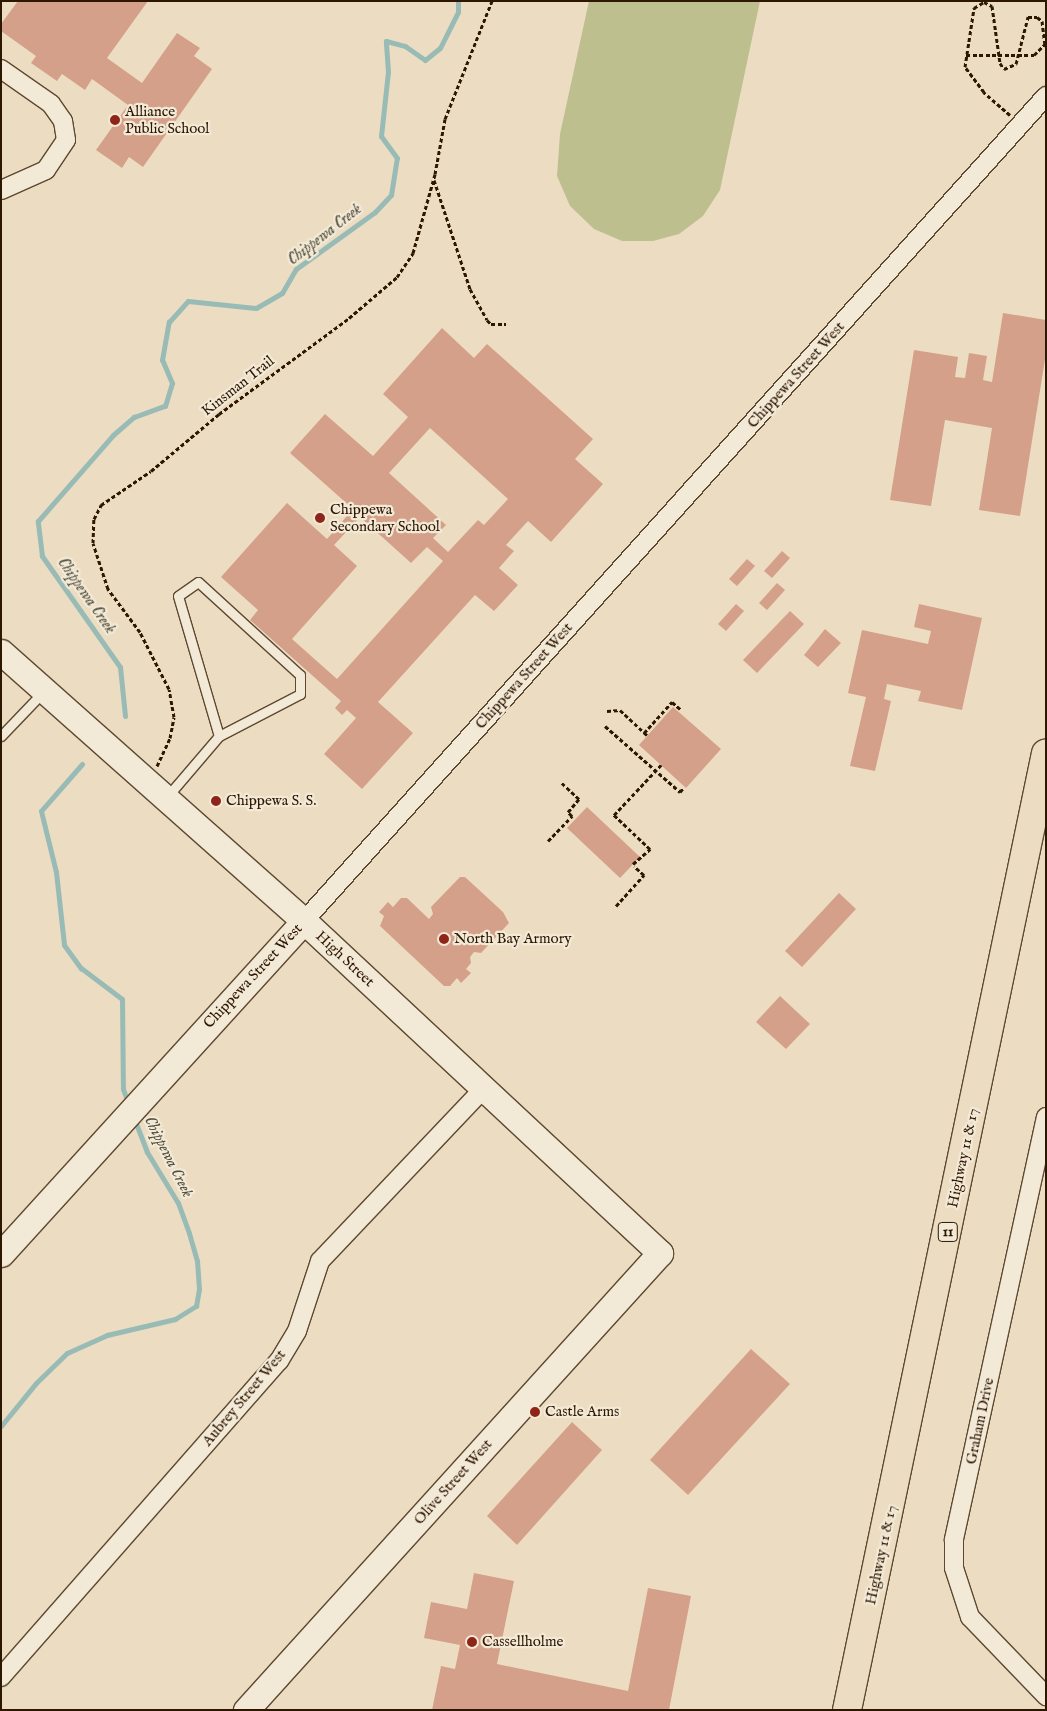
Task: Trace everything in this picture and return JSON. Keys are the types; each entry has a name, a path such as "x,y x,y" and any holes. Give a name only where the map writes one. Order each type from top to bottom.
{"highway":[{"name":"Highway 11 & 17","path":"847,1710 1046,753"}],"street":[{"path":"1,69 51,104 63,121 66,140 46,170 1,190"},
{"name":"Chippewa Street West","path":"1,1254 304,921 1022,125 1046,96"},
{"name":"High Street","path":"1,652 304,921 660,1253"},
{"name":"Aubrey Street West","path":"1,1676 279,1361 297,1332 320,1261 485,1088"},
{"name":"Graham Drive","path":"1046,1117 954,1540 954,1568 970,1617 1046,1696"},
{"name":"Olive Street West","path":"246,1710 660,1253"}],"lane":[{"path":"166,798 219,736 300,694 300,675 198,582 178,596 219,736"},
{"path":"1,736 45,690"}],"path":[{"name":"Kinsman Trail","path":"146,780 170,738 174,717 169,689 140,632 108,589 93,543 94,520 101,505 151,471 219,414 349,318 397,277 413,253 433,179 445,119 492,1"},
{"path":"966,55 999,56 1020,56 1034,55 1045,44 1042,21 1037,17 1028,18 1025,21 1020,56 1016,64 1008,69 1001,67 999,56 992,6 984,2 977,5 970,16 966,55 965,67 971,78 1022,125"},
{"path":"433,179 470,289 491,324 506,324"},
{"path":"607,711 620,710 646,734 672,702 680,709"},
{"path":"605,726 680,792 684,787"},
{"path":"616,906 644,875 634,865 650,849 614,815 661,765"},
{"path":"548,842 572,816 568,812 579,800 560,781"},
{"path":"572,807 576,810"}],"green space":[{"path":"589,1 760,1 720,190 703,216 679,234 653,241 622,241 594,229 570,206 557,176 560,134"}],"building":[{"path":"18,1 148,1 107,58 142,83 177,33 200,48 194,56 212,69 143,167 129,157 122,168 96,150 128,105 92,79 85,90 62,74 57,81 31,63 36,56 1,31 1,24"},
{"path":"1003,313 1046,320 1046,353 1020,516 979,510 992,428 945,420 931,506 890,500 914,350 958,357 955,377 965,378 969,353 987,356 983,380 992,382"},
{"path":"442,328 474,358 487,344 593,439 575,459 603,484 551,542 528,521 506,545 514,551 499,568 518,585 494,611 475,595 378,702 413,733 362,789 324,754 356,718 347,710 342,715 335,708 341,701 250,620 258,610 221,577 287,503 327,539 353,509 290,453 325,414 373,456 408,417 383,394","holes":["430,428 508,499 484,525 478,520 448,552 433,538 446,525 389,473","360,517 411,563 427,547 443,561 337,679 292,639 357,566 334,545"]},
{"path":"782,551 790,558 772,578 764,571"},
{"path":"747,559 755,566 737,586 729,579"},
{"path":"777,583 785,590 767,610 759,603"},
{"path":"736,604 744,611 726,631 718,624"},
{"path":"919,604 982,618 962,710 918,701 921,691 887,684 884,699 891,701 875,771 850,766 866,697 848,693 862,630 928,644 931,631 914,627"},
{"path":"790,611 804,624 757,673 743,660"},
{"path":"825,629 841,643 818,667 804,655"},
{"path":"673,707 721,749 686,788 639,745"},
{"path":"587,807 640,857 620,878 567,828"},
{"name":"North Bay Armory","path":"460,877 465,877 503,912 509,923 481,953 474,952 470,957 471,963 466,969 471,973 461,983 457,978 450,986 444,986 380,926 384,916 379,912 388,902 393,907 401,898 407,898 429,919 433,914 431,907"},
{"path":"839,893 856,909 802,967 785,951"},
{"path":"780,996 810,1024 786,1049 756,1022"},
{"path":"751,1349 790,1384 688,1495 650,1460"},
{"path":"572,1422 602,1450 517,1545 487,1516"},
{"name":"Cassellholme","path":"474,1573 514,1581 497,1664 628,1691 648,1588 691,1596 669,1710 432,1710 441,1666 455,1669 460,1645 424,1638 431,1602 467,1609"}],"waterway":[{"name":"Chippewa Creek","path":"125,716 120,667 42,556 38,521 113,435 134,417 165,406 172,383 162,360 169,322 188,301 256,308 282,293 296,269 375,212 391,195 397,158 381,136 388,72 386,41 405,46 425,60 440,48 458,12 458,1"},
{"name":"Chippewa Creek","path":"82,764 41,811 56,872 64,945 81,968 122,999 123,1089 128,1103"},
{"name":"Chippewa Creek","path":"1,1426 36,1383 67,1353 107,1335 175,1319 196,1306 199,1289 197,1261 189,1233 178,1203 147,1152 134,1118"}],"place":[{"name":"Alliance Public School","path":"115,120"},
{"name":"Chippewa Secondary School","path":"320,518"},
{"name":"Chippewa S. S.","path":"216,801"},
{"name":"North Bay Armory","path":"444,939"},
{"name":"Castle Arms","path":"535,1412"},
{"name":"Cassellholme","path":"472,1642"}]}
